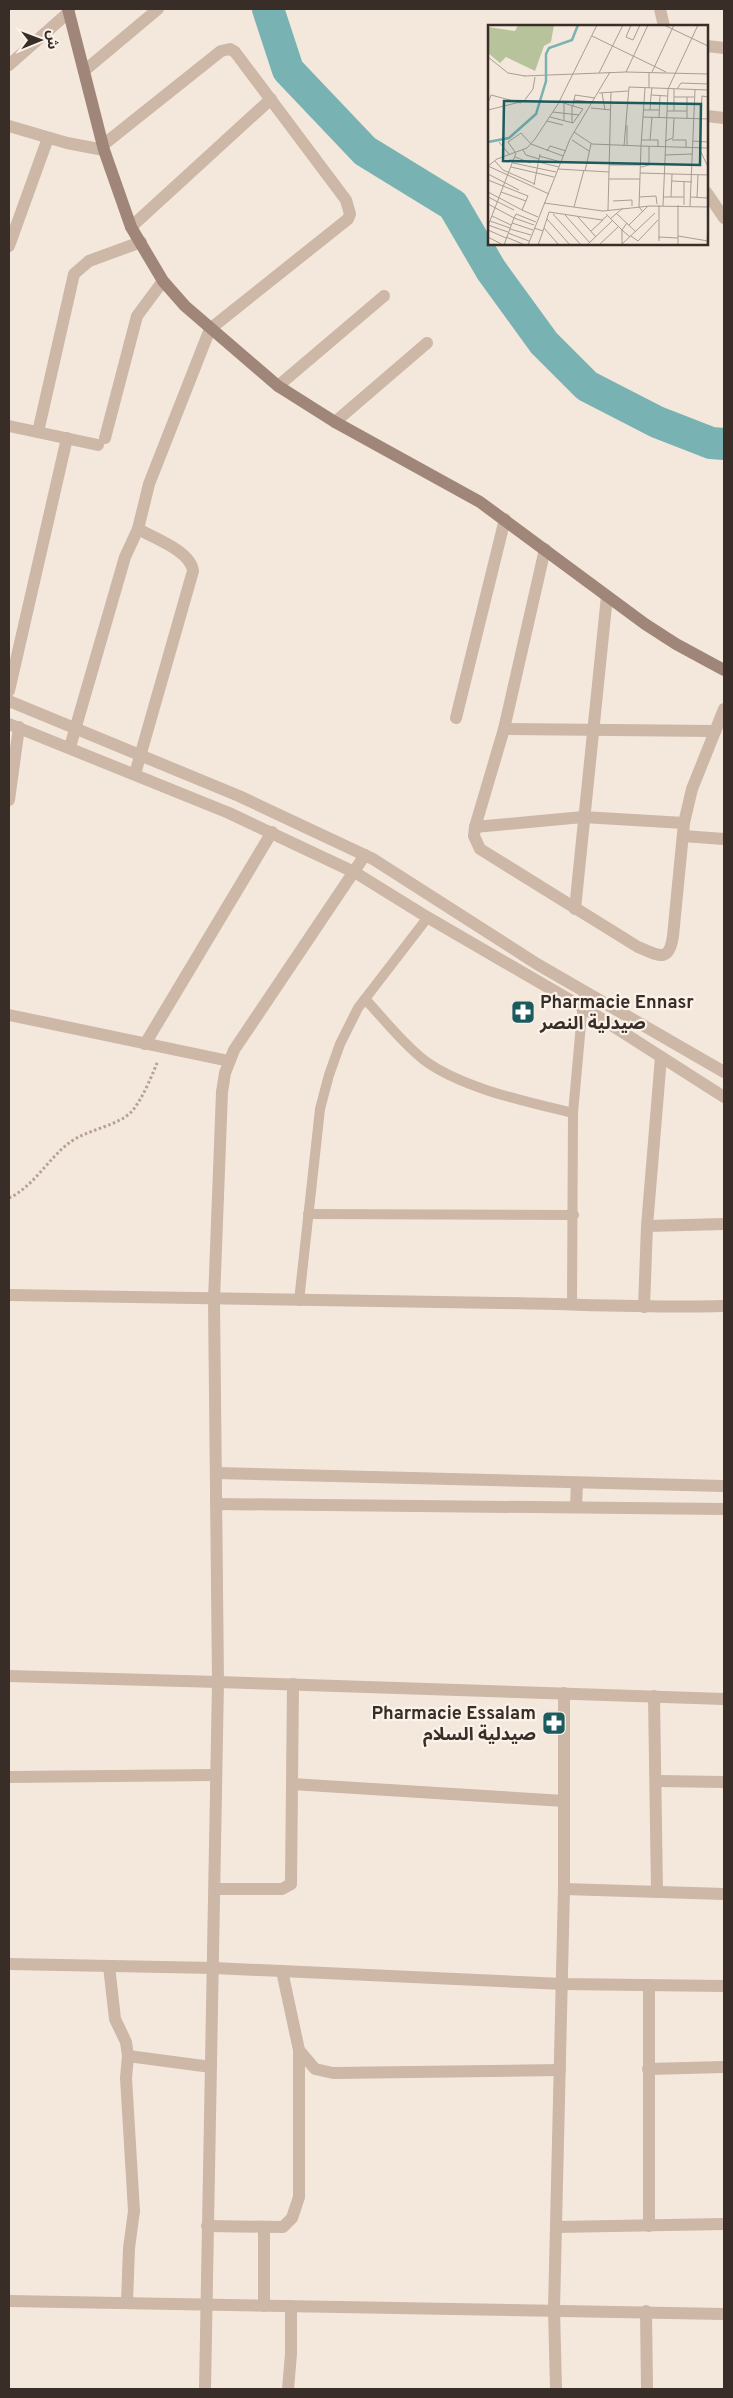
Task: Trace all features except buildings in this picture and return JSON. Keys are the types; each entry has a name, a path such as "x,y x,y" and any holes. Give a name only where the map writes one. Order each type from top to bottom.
{"main road":[{"path":"68,10 104,148 131,227 163,281 210,329 278,386 335,422 480,502 607,596 676,644 724,670"}],"street":[{"path":"84,71 158,9"},
{"path":"660,9 664,25"},
{"path":"9,65 68,10"},
{"path":"708,46 724,48"},
{"path":"9,126 48,138 104,148 224,50 236,52 346,200 350,214 348,219 210,329 149,484 138,529 125,557 70,747"},
{"path":"131,227 270,99"},
{"path":"708,116 724,118"},
{"path":"9,246 48,138"},
{"path":"708,194 721,204 724,218"},
{"path":"38,432 74,274 89,262 141,242"},
{"path":"9,426 67,438 102,442 136,316 163,281"},
{"path":"278,386 384,296"},
{"path":"335,422 427,343"},
{"path":"9,691 67,438"},
{"path":"456,718 505,519"},
{"path":"135,774 142,756 193,571 191,561 184,554 138,529"},
{"path":"545,549 504,729 475,827 474,836 480,849 638,947 656,955 665,955 669,952 673,936 684,830 692,789 724,709"},
{"path":"575,909 607,596"},
{"path":"9,700 239,796 365,855 537,964 724,1072"},
{"path":"9,800 14,725 272,832 354,872 582,1006 724,1097"},
{"path":"504,729 715,731"},
{"path":"230,814 239,796"},
{"path":"475,827 584,817 684,830 724,840"},
{"path":"145,1044 272,832"},
{"path":"204,2389 214,1968 218,1682 214,1300 222,1092 229,1061 365,855"},
{"path":"9,1015 229,1061"},
{"path":"644,1307 647,1226 661,1057"},
{"path":"647,1226 724,1224"},
{"path":"9,1295 214,1300 572,1304 644,1307 724,1306"},
{"path":"216,1473 724,1486"},
{"path":"576,1506 577,1482"},
{"path":"216,1504 576,1506 724,1509"},
{"path":"9,1676 654,1696 724,1700"},
{"path":"215,1889 282,1889 291,1884 293,1684"},
{"path":"556,2389 554,2309 564,1889 564,1693"},
{"path":"654,1696 657,1781 657,1892"},
{"path":"9,1777 216,1775"},
{"path":"657,1781 724,1782"},
{"path":"292,1784 564,1801"},
{"path":"564,1889 724,1894"},
{"path":"9,1964 214,1968 562,1984 724,1986"},
{"path":"109,1966 115,2019 126,2042 128,2056 126,2078 134,2211 128,2248 127,2303"},
{"path":"207,2226 283,2227 292,2218 298,2197 299,2050 282,1971"},
{"path":"649,1985 649,2226"},
{"path":"299,2050 315,2069 333,2073 560,2070"},
{"path":"128,2056 211,2067"},
{"path":"648,2069 724,2067"},
{"path":"556,2227 724,2224"},
{"path":"264,2227 264,2306"},
{"path":"9,2301 554,2309 724,2314"},
{"path":"288,2389 292,2354 291,2306"},
{"path":"646,2311 647,2389"}],"lane":[{"path":"299,1301 320,1109 329,1074 340,1044 366,999 428,917"},
{"path":"572,1304 574,1215 573,1113 584,991"},
{"path":"366,999 411,1048 426,1061 457,1077 509,1097 573,1113"},
{"path":"308,1214 574,1215"}],"path":[{"path":"9,1198 24,1187 68,1143 85,1133 121,1119 133,1110 165,1048"}],"waterway":[{"path":"268,9 288,70 365,151 453,205 491,270 544,343 587,386 657,422 711,443 724,444"}],"place":[{"name":"Pharmacie Ennasr صيدلية النصر","path":"523,1012"},
{"name":"Pharmacie Essalam صيدلية السلام","path":"554,1723"}]}
